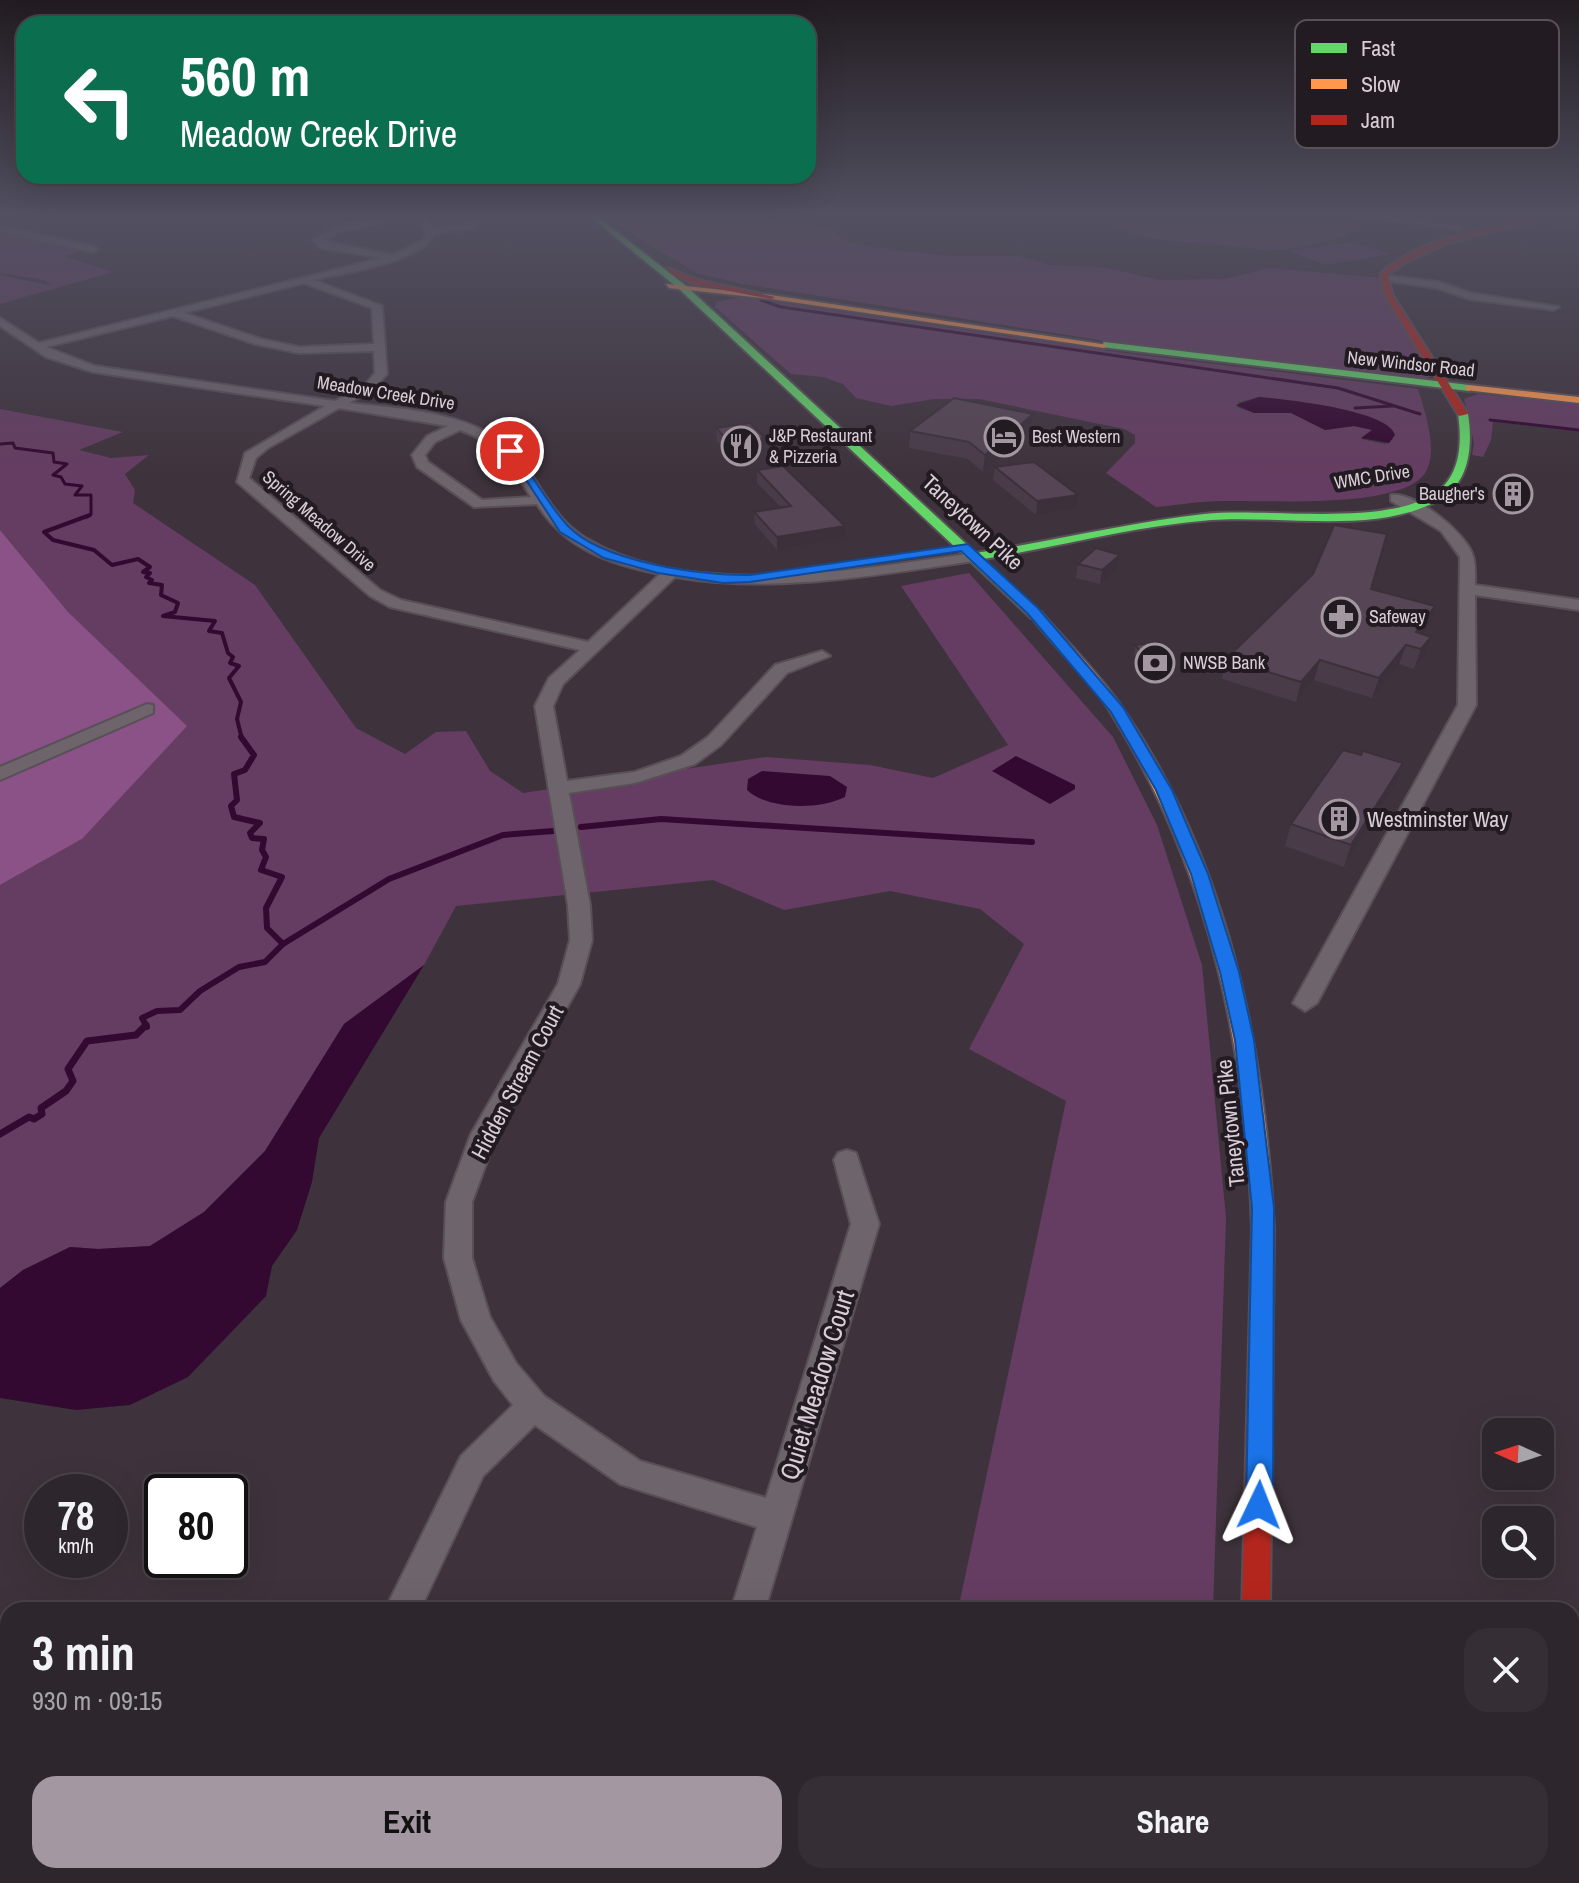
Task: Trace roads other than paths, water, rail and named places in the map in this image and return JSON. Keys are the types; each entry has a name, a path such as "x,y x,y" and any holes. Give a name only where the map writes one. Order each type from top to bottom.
{"main road":[{"name":"Taneytown Pike","path":"692,301 970,552 1061,642 1117,710 1139,744 1181,828 1208,898 1230,972 1254,1101 1263,1208 1256,1602"},
{"name":"Taneytown Pike","path":"695,301 736,339"},
{"path":"702,306 712,301"},
{"name":"New Windsor Road","path":"798,301 1191,358 1441,380 1518,395 1579,400"},
{"path":"1392,301 1441,380"},
{"name":"WMC Drive","path":"970,552 1197,510 1403,502 1424,489 1445,459 1451,442 1441,380"}],"street":[{"path":"39,346 228,301"},
{"name":"Spring Meadow Drive","path":"363,301 377,306 381,347 379,380 250,456 242,479 375,593 396,604 590,647"},
{"path":"1502,301 1554,307"},
{"path":"176,314 259,342 299,350 381,347"},
{"name":"Meadow Creek Drive","path":"0,321 59,359 93,369 460,425 490,437 510,451 564,530 585,544 623,560 671,572 783,583 823,581 970,552"},
{"path":"460,425 425,444 418,455 422,464 483,506 542,500"},
{"path":"1305,1003 1467,705 1468,589 1463,547 1432,517 1403,502"},
{"name":"Hidden Stream Court","path":"671,572 555,682 544,706 560,788 581,940 569,984 484,1134 459,1202 458,1258 476,1320 505,1372 533,1406 631,1473 777,1517"},
{"path":"1468,589 1579,605"},
{"path":"560,788 663,770 702,751 728,729 782,668 822,656"},
{"path":"0,774 147,709"},
{"name":"Quiet Meadow Court","path":"750,1602 865,1224 847,1160"},
{"path":"406,1602 472,1466 533,1406"}],"waterway":[{"path":"763,301 781,307 1338,388 1420,414"},
{"path":"1355,408 1393,406"},
{"path":"1490,420 1579,430"},
{"path":"0,444 13,443 15,448 53,453 54,462 67,464 53,475 61,477 65,484 82,486 75,495 91,495 89,515"},
{"path":"89,515 44,532 53,540 94,550 112,565 138,559 150,567 143,572 150,573 146,577 152,580 149,583 162,585 161,595 178,603 175,612 163,616 215,621 209,631 222,633 228,653 233,657 230,663 239,666 229,678 241,702 237,719 242,738"},
{"path":"242,738 254,755 245,770 234,774 237,800 231,806 234,817 260,823 250,833 252,838 264,839 262,850 266,857 261,870 282,877 266,908 267,928 283,944"},
{"path":"581,827 661,819 1032,842"},
{"path":"283,944 389,879 503,835 553,831"},
{"path":"146,1025 142,1018 157,1011 180,1010 200,991 239,967 265,962 283,944"},
{"path":"0,1134 29,1117 34,1119 42,1114 41,1108 66,1091 73,1081 68,1069 87,1041 136,1035 146,1025"}],"place":[{"name":"Best Western","path":"1004,437"},
{"name":"J&P Restaurant & Pizzeria","path":"741,446"},
{"name":"Baugher's","path":"1513,494"},
{"name":"Safeway","path":"1341,617"},
{"name":"NWSB Bank","path":"1155,663"},
{"name":"Westminster Way","path":"1339,819"}]}
